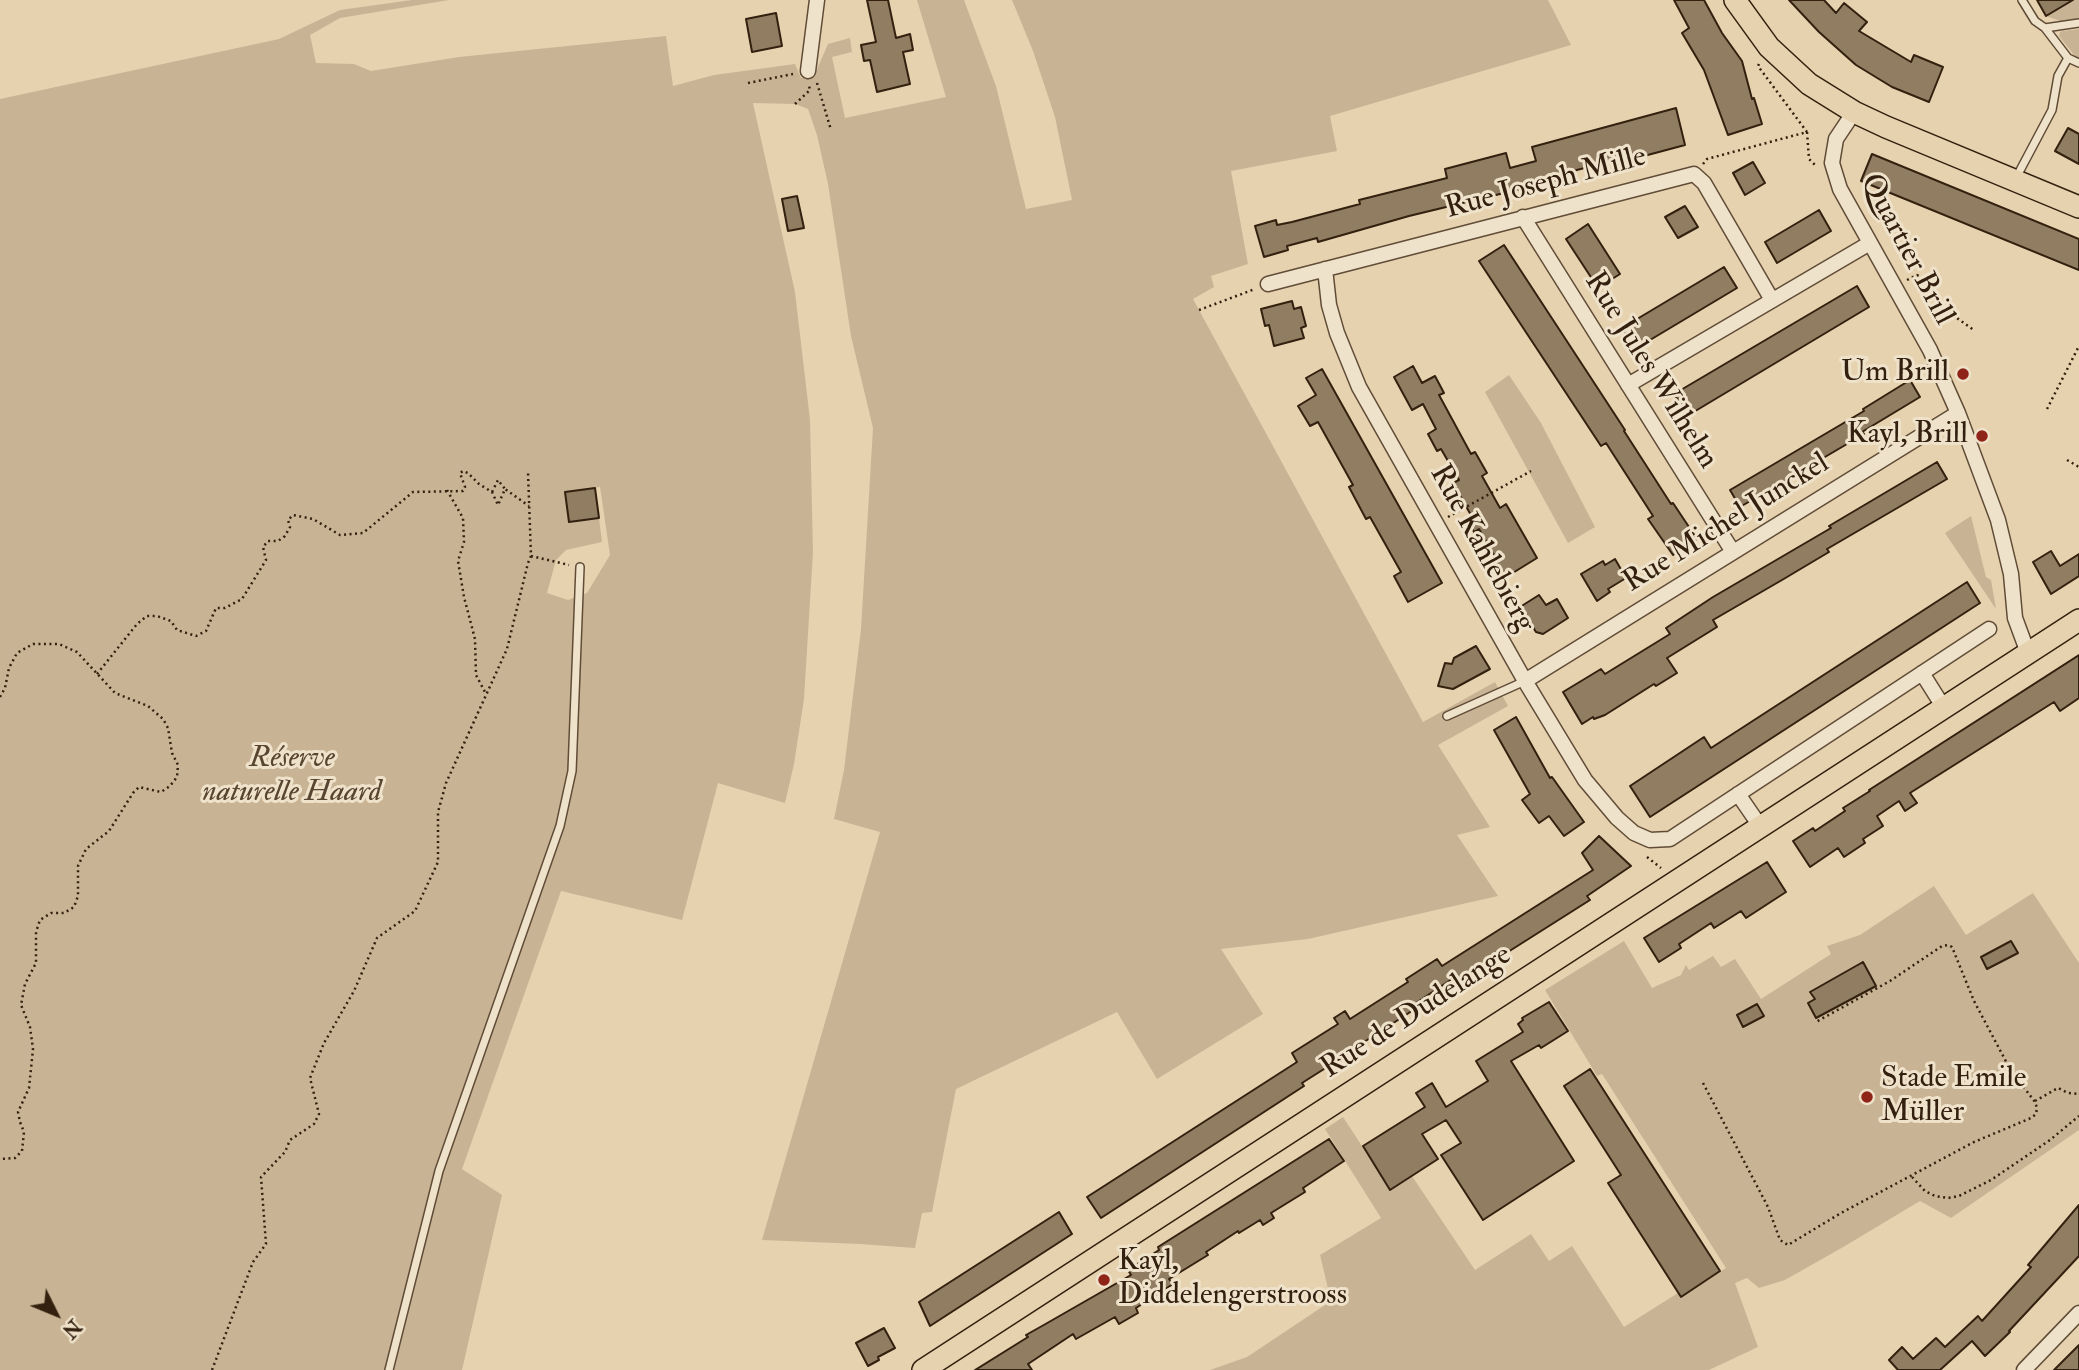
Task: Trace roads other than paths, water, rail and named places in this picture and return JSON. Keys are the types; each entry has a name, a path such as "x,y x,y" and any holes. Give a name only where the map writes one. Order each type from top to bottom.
{"main road":[{"path":"1735,0 1769,47 1809,84 1854,112 2079,207"},
{"name":"Rue de Dudelange","path":"923,1370 2079,620"}],"street":[{"path":"808,71 817,0"},
{"name":"Quartier Brill","path":"1854,112 1836,139 1832,163 1840,189 1930,350 1958,413 1998,520 2011,575 2015,618 2028,653"},
{"name":"Rue Joseph Mille","path":"1268,284 1694,174 1704,183 1772,300"},
{"name":"Rue Jules Wilhelm","path":"1523,217 1733,552"},
{"path":"1628,385 1870,243"},
{"name":"Rue Kahlebierg","path":"1325,269 1329,305 1337,333 1359,387 1525,681 1585,780 1617,818 1634,833 1650,840 1670,839 1738,794"},
{"name":"Rue Michel Junckel","path":"1525,681 1958,413"},
{"path":"1760,826 1738,794 1989,629"},
{"path":"1922,673 1944,708"},
{"path":"2024,1370 2079,1313"}],"lane":[{"path":"2022,0 2035,22 2045,28 2068,58 2079,63"},
{"path":"2045,28 2079,23"},
{"path":"2015,180 2052,110 2058,76 2068,58"},
{"path":"389,1370 439,1171 560,826 572,771 580,567"},
{"path":"1447,716 1525,681"}],"place":[{"name":"Um Brill","path":"1963,374"},
{"name":"Kayl, Brill","path":"1982,436"},
{"name":"Stade Emile Müller","path":"1867,1097"},
{"name":"Kayl, Diddelengerstrooss","path":"1104,1280"}],"park label":[{"name":"Réserve naturelle Haard","path":"292,777"}]}
